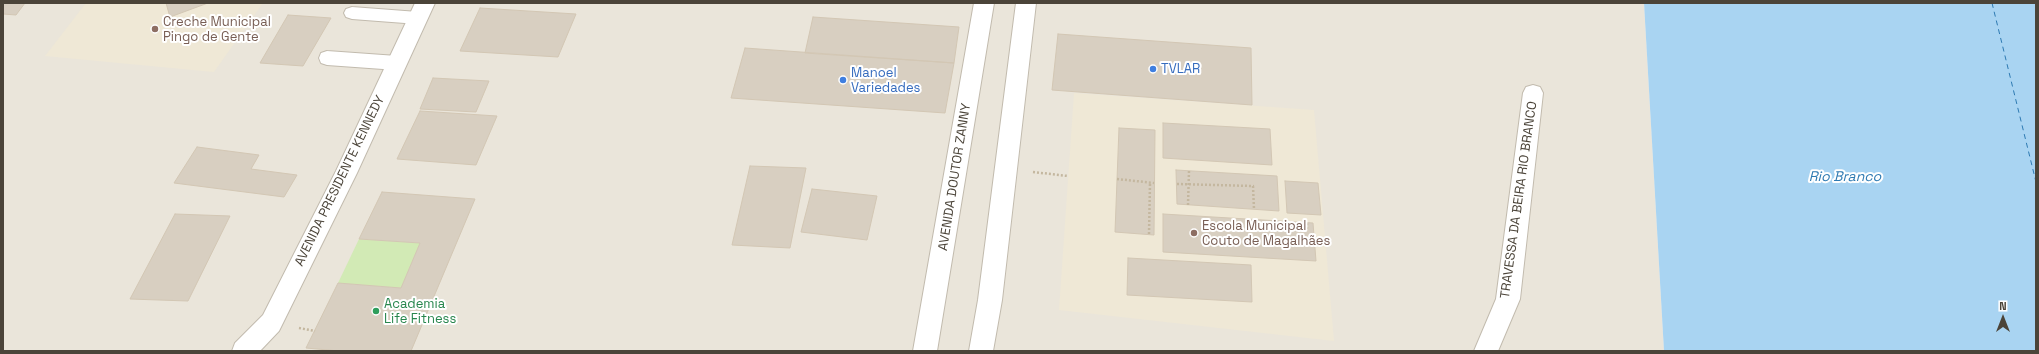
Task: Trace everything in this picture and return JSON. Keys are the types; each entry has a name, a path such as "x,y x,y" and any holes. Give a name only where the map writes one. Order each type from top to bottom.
{"street":[{"name":"AVENIDA DOUTOR ZANNY","path":"925,351 984,3"},
{"path":"981,351 990,300 1026,3"},
{"name":"AVENIDA PRESIDENTE KENNEDY","path":"244,351 270,323 346,173 421,10"},
{"name":"TRAVESSA DA BEIRA RIO BRANCO","path":"1486,351 1508,299 1533,93"}],"lane":[{"path":"352,13 421,10"},
{"path":"328,58 397,63"}],"path":[{"path":"1006,169 1068,176"},
{"path":"1188,205 1189,171"},
{"path":"1117,179 1154,183"},
{"path":"1149,234 1150,183"},
{"path":"1177,184 1189,183 1253,186 1254,209"},
{"path":"1254,220 1255,225 1307,228 1307,223"}],"shaded area":[{"path":"3,3 1644,3 1664,351 3,351"},
{"name":"Creche Municipal Pingo de Gente","path":"86,3 263,3 214,72 45,56"},
{"name":"Escola Municipal Couto de Magalhães","path":"1074,93 1314,110 1334,341 1059,310"}],"green space":[{"path":"359,239 420,243 401,288 338,283"}],"water":[{"name":"Rio Branco","path":"1644,3 2036,3 2036,351 1664,351"}],"building":[{"path":"3,3 25,3 16,15 3,14"},
{"path":"166,3 208,3 170,17"},
{"path":"480,8 576,14 558,57 460,51"},
{"path":"288,15 331,18 303,66 260,63"},
{"path":"813,17 959,27 954,63 805,53"},
{"name":"TVLAR","path":"1058,34 1251,48 1252,105 1052,90"},
{"name":"Manoel Variedades","path":"745,48 954,63 945,113 731,98"},
{"path":"433,78 489,81 476,112 420,109"},
{"path":"420,111 497,116 476,165 397,159"},
{"path":"1163,123 1270,129 1272,165 1163,158"},
{"path":"1119,128 1155,130 1154,235 1115,232"},
{"path":"197,147 259,155 251,169 297,175 284,197 174,183"},
{"path":"750,166 806,168 790,248 732,245"},
{"path":"1176,170 1277,176 1279,211 1177,204"},
{"path":"1285,181 1318,183 1321,215 1287,213"},
{"path":"812,189 877,196 867,240 801,232"},
{"path":"382,192 475,199 411,351 339,351 306,348 338,283 401,288 420,243 359,239"},
{"path":"175,214 230,216 188,301 130,299"},
{"path":"1163,214 1313,223 1316,261 1163,252"},
{"path":"1128,258 1251,265 1252,302 1127,295"}],"ferry route":[{"path":"1992,3 2036,182"}],"place":[{"name":"Creche Municipal Pingo de Gente","path":"155,29"},
{"name":"TVLAR","path":"1153,69"},
{"name":"Manoel Variedades","path":"843,80"},
{"name":"Escola Municipal Couto de Magalhães","path":"1194,233"},
{"name":"Academia Life Fitness","path":"376,311"}]}
